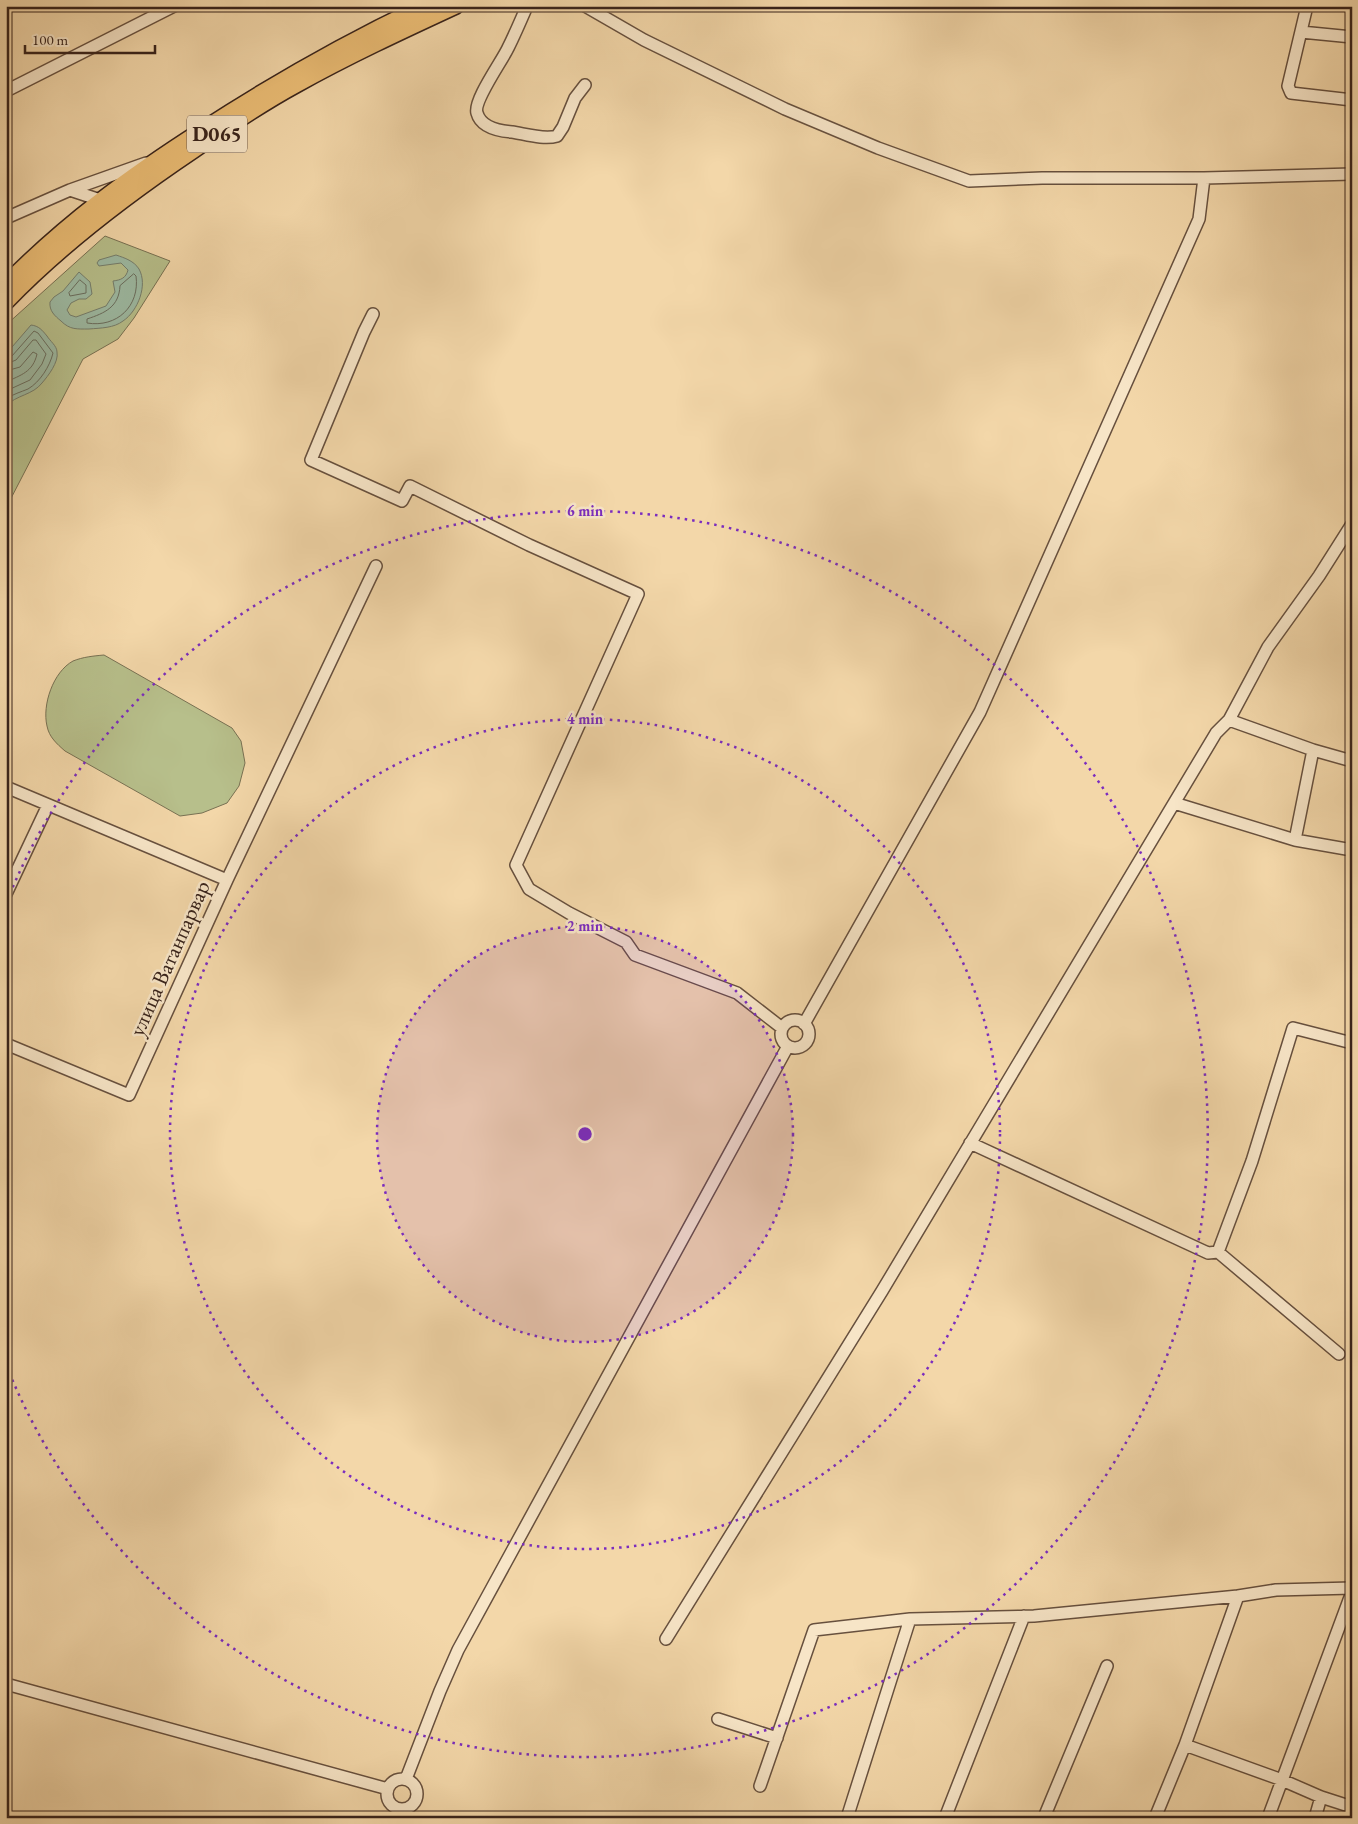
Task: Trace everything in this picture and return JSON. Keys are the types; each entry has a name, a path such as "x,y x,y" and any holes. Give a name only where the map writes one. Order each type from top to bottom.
{"main road":[{"name":"D065","path":"6,284 100,200 155,159 291,75 383,25 423,6"},
{"name":"D065","path":"6,302 41,268 114,206 201,145 296,85 377,43 456,6"}],"street":[{"path":"6,90 174,6"},
{"path":"527,6 507,50 476,107 477,116 490,128 500,131 548,137 557,136 563,127 575,98 585,86"},
{"path":"585,6 644,40 785,109 878,148 968,181 1042,178 1204,178 1352,174"},
{"path":"1307,6 1288,86 1291,93 1352,100"},
{"path":"1301,32 1352,38"},
{"path":"6,218 70,190 155,159"},
{"path":"804,1024 980,712 1199,219 1204,178"},
{"path":"70,190 114,206"},
{"path":"373,314 311,460 402,501 410,486 529,545 638,594 516,865 529,889 569,913 626,942 635,955 737,993 782,1028"},
{"path":"666,1639 882,1291 1216,733 1229,720 1268,647 1319,576 1352,524"},
{"path":"227,880 376,566"},
{"path":"1229,720 1313,750 1352,761"},
{"path":"1295,840 1313,750"},
{"name":"улица Ватанпарвар","path":"6,787 227,880 129,1095 6,1044"},
{"path":"1174,803 1295,840 1352,850"},
{"path":"6,894 48,804"},
{"path":"792,1020 804,1024 808,1031 805,1044 797,1048 788,1046 781,1036 782,1028 792,1020"},
{"path":"1218,1252 1252,1161 1293,1028 1352,1043"},
{"path":"406,1779 458,1650 788,1046"},
{"path":"970,1143 1208,1253 1218,1252 1339,1354"},
{"path":"760,1786 814,1630 910,1619 1024,1616 1238,1596 1276,1590 1352,1588"},
{"path":"1268,1818 1352,1592"},
{"path":"1155,1818 1185,1745 1238,1596"},
{"path":"945,1818 1024,1616"},
{"path":"847,1818 910,1619"},
{"path":"1047,1817 1107,1666"},
{"path":"6,1684 388,1789"},
{"path":"718,1719 777,1738"},
{"path":"1185,1745 1352,1807"},
{"path":"402,1778 414,1784 418,1793 415,1802 402,1809 393,1806 388,1798 388,1789 393,1781 402,1778"},
{"path":"1315,1818 1321,1797"}],"green space":[{"path":"105,236 170,261 134,318 118,339 83,359 6,508 6,325"},
{"path":"104,655 232,728 241,741 245,763 239,786 227,803 202,813 180,816 65,751 54,740 48,730 46,709 55,681 66,666 73,661"}],"water":[{"path":"116,255 135,264 142,275 142,290 133,311 116,325 107,327 77,329 64,324 53,313 50,308 50,302 63,291 79,272 90,282 92,294 86,299 79,299 71,303 67,310 70,315 76,317 106,306 115,292 113,281 123,278 128,270 121,263 99,266 97,263 99,260"},
{"path":"31,325 40,329 55,346 57,356 55,364 38,387 6,406 6,354"}]}
